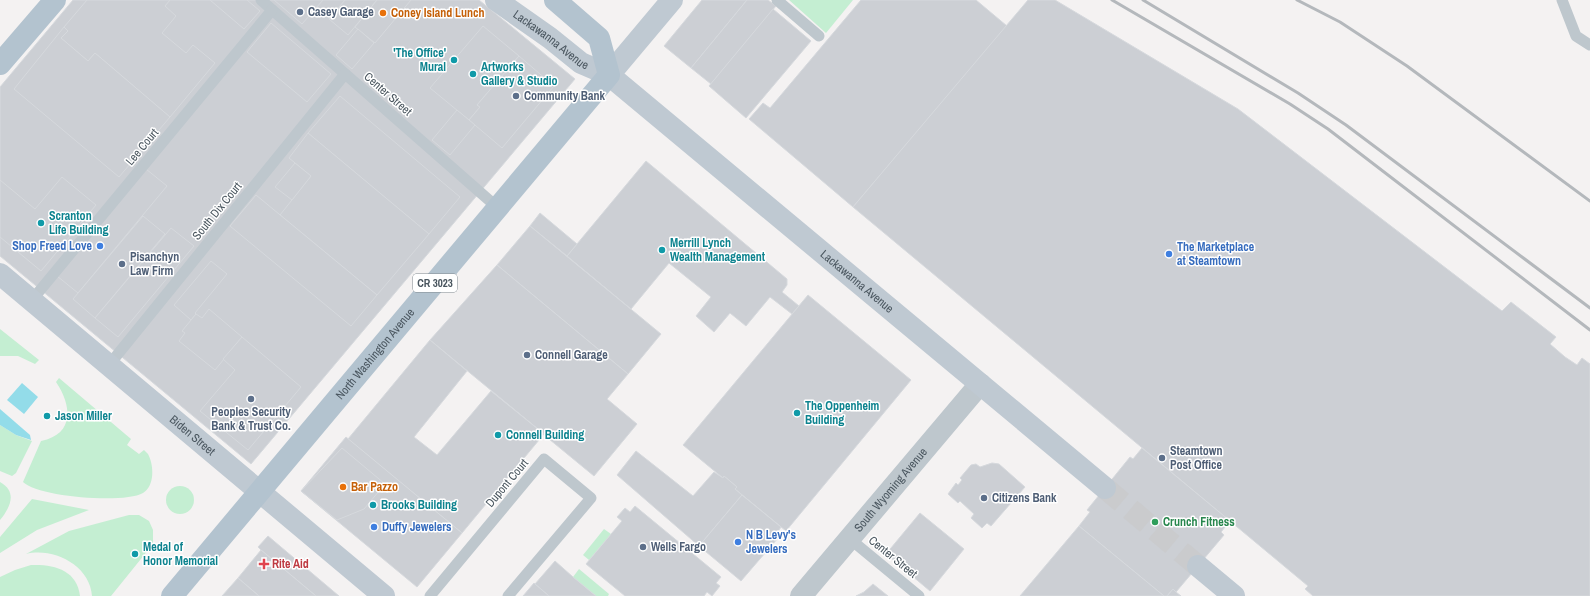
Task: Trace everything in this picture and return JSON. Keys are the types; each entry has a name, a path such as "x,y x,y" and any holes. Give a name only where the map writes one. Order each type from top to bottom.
{"main road":[{"path":"0,64 55,0"},
{"name":"Lackawanna Avenue","path":"496,0 550,38 581,63 610,75 1104,488"},
{"name":"Lackawanna Avenue","path":"555,0 599,38 610,75"},
{"path":"610,75 672,0"},
{"name":"North Washington Avenue","path":"172,596 610,75"},
{"name":"Biden Street","path":"0,274 384,596"},
{"path":"1198,566 1234,596"}],"street":[{"name":"South Wyoming Avenue","path":"801,596 980,384"}],"lane":[{"name":"Center Street","path":"260,0 498,208"},
{"path":"778,0 819,36"},
{"path":"1562,0 1576,36 1590,45"},
{"name":"Lee Court","path":"32,300 272,10"},
{"name":"South Dix Court","path":"109,365 345,74"},
{"name":"Dupont Court","path":"430,596 544,459 591,498 508,596"},
{"name":"Center Street","path":"850,539 920,596"}],"green space":[{"path":"789,0 853,0 826,33"},
{"path":"0,329 39,360 35,364 18,356 0,356"},
{"path":"59,378 131,439 127,445 139,454 144,450 148,454 152,475 150,486 147,490 133,496 118,498 82,497 45,492 23,482 41,441 60,432 65,425 67,408 65,400 56,382"},
{"path":"0,425 16,435 32,441 16,473 12,476 0,471"},
{"path":"0,482 6,486 11,495 7,510 0,520"},
{"path":"180,486 190,490 194,500 190,510 180,514 170,510 166,500 170,490"},
{"path":"32,499 89,510 37,530 0,553 0,537"},
{"path":"129,515 139,515 149,521 153,530 153,544 111,596 92,596 90,585 85,575 77,567 58,556 47,553 26,554 69,531"},
{"path":"604,529 611,534 589,560 583,555"},
{"path":"31,565 48,566 63,570 74,580 78,587 80,596 0,596 0,577"},
{"path":"579,569 609,594 608,596 596,596 573,577"}],"water":[{"path":"22,383 38,397 24,414 7,400"},
{"path":"0,409 30,435 31,440 16,435 0,425"}],"building":[{"path":"73,0 479,0 575,79 251,464 0,256 0,87"},
{"path":"87,0 170,0 165,6 176,16 162,33 186,53 193,45 215,63 170,117 95,53 88,61 61,38 68,31 64,27"},
{"path":"210,0 247,0 260,11 244,29"},
{"name":"Casey Garage","path":"274,0 323,0 302,24"},
{"path":"345,0 377,0 348,35 329,19"},
{"name":"Coney Island Lunch","path":"377,0 411,0 375,43 355,27"},
{"path":"702,0 747,0 691,68 664,46"},
{"path":"747,0 768,0 776,6 711,84 691,68"},
{"path":"861,0 976,0 1007,26 853,207 749,119 763,103 770,108"},
{"name":"The Marketplace at Steamtown","path":"1028,0 1055,0 1238,109 1502,311 1511,302 1556,337 1550,344 1565,357 1577,365 1582,358 1590,364 1590,596 1313,596 1305,589 1308,586 853,207"},
{"path":"773,9 811,41 746,118 709,86"},
{"path":"271,23 331,74 307,102 247,52"},
{"name":"Artworks Gallery & Studio","path":"483,26 519,56 477,105 480,107 469,120 430,88"},
{"path":"64,27 68,31 61,38 88,61 95,53 170,117 119,177 14,89"},
{"path":"358,29 374,43 352,69 336,55"},
{"name":"Community Bank","path":"519,56 554,86 502,148 469,120 480,107 477,105"},
{"path":"340,96 460,197 429,234 308,133"},
{"path":"457,110 475,125 450,155 432,140"},
{"path":"308,133 429,234 377,295 280,215 311,176 289,158"},
{"name":"Merrill Lynch Wealth Management","path":"646,161 787,279 787,285 782,292 799,306 792,314 770,297 746,326 730,313 714,332 696,316 711,297 669,263 631,309 567,256"},
{"path":"295,163 311,176 292,200 275,187"},
{"name":"Shop Freed Love","path":"146,169 167,186 78,293 57,276"},
{"name":"Scranton Life Building","path":"62,177 96,205 41,271 0,237 0,180 35,209"},
{"path":"256,195 377,295 351,326 230,226"},
{"path":"540,213 577,244 567,256 530,226"},
{"name":"Pisanchyn Law Firm","path":"143,216 165,234 95,318 73,299"},
{"path":"530,226 661,334 628,374 497,265"},
{"path":"171,228 194,246 118,337 95,318"},
{"path":"211,261 227,274 191,320 174,305"},
{"name":"Connell Garage","path":"497,265 628,374 607,399 637,424 594,476 549,439 551,435 546,431 544,434 430,340"},
{"name":"The Oppenheim Building","path":"808,295 911,380 786,531 735,489 737,487 724,476 723,478 683,445"},
{"path":"209,309 242,337 215,370 179,341 185,333 182,331 196,314 202,318"},
{"name":"Peoples Security Bank & Trust Co.","path":"242,337 301,387 248,450 200,411 235,370 223,359"},
{"name":"Connell Building","path":"430,340 467,371 414,437 437,455 491,391 544,434 462,533 348,439"},
{"name":"Brooks Building","path":"346,437 462,533 417,587 301,491"},
{"name":"Bar Pazzo","path":"342,448 385,484 364,509 337,520 301,491"},
{"name":"Crunch Fitness","path":"1142,448 1230,521 1221,532 1224,535 1176,592 1173,589 1167,596 1164,596 1079,526 1090,512 1087,510 1130,457 1133,459"},
{"path":"636,451 693,496 714,472 723,478 724,476 737,487 735,489 742,495 699,546 617,475"},
{"name":"Citizens Bank","path":"992,463 999,464 1025,487 991,526 987,523 982,528 971,518 974,514 960,501 958,503 948,494 956,483 958,485 962,480 960,478 971,465 976,464 980,467"},
{"name":"N B Levy's Jewelers","path":"742,495 781,527 777,533 778,538 741,581 699,546"},
{"name":"Wells Fargo","path":"635,506 721,577 716,583 720,586 712,596 707,592 704,596 625,596 586,564 622,521 617,517 625,508 630,512"},
{"path":"920,513 964,549 930,591 886,554"},
{"path":"1079,526 1164,596 1020,596"},
{"path":"268,536 339,596 316,596 261,550 258,547"},
{"name":"Rite Aid","path":"261,550 316,596 259,596 238,578"},
{"path":"555,561 596,596 549,596 535,584"},
{"path":"238,578 259,596 222,596"},
{"path":"534,583 535,584 549,596 523,596"},
{"path":"873,584 888,596 856,596 864,592"},
{"path":"1173,589 1176,592 1181,596 1167,596"}],"tunnel":[{"path":"1105,488 1198,566"}],"railway":[{"path":"1112,0 1290,104 1328,129 1590,330"},
{"path":"1143,0 1298,93 1346,125 1590,308"},
{"path":"1297,0 1340,22 1407,66 1590,201"}],"place":[{"name":"Casey Garage","path":"300,12"},
{"name":"Coney Island Lunch","path":"383,13"},
{"name":"'The Office' Mural","path":"454,60"},
{"name":"Artworks Gallery & Studio","path":"473,74"},
{"name":"Community Bank","path":"516,96"},
{"name":"Scranton Life Building","path":"41,223"},
{"name":"Shop Freed Love","path":"100,246"},
{"name":"Merrill Lynch Wealth Management","path":"662,250"},
{"name":"The Marketplace at Steamtown","path":"1169,254"},
{"name":"Pisanchyn Law Firm","path":"122,264"},
{"name":"Connell Garage","path":"527,355"},
{"name":"Peoples Security Bank & Trust Co.","path":"251,399"},
{"name":"The Oppenheim Building","path":"797,413"},
{"name":"Jason Miller","path":"47,416"},
{"name":"Connell Building","path":"498,435"},
{"name":"Steamtown Post Office","path":"1162,458"},
{"name":"Bar Pazzo","path":"343,487"},
{"name":"Citizens Bank","path":"984,498"},
{"name":"Brooks Building","path":"373,505"},
{"name":"Crunch Fitness","path":"1155,522"},
{"name":"Duffy Jewelers","path":"374,527"},
{"name":"N B Levy's Jewelers","path":"738,542"},
{"name":"Wells Fargo","path":"643,547"},
{"name":"Medal of Honor Memorial","path":"135,554"},
{"name":"Rite Aid","path":"264,564"}]}
